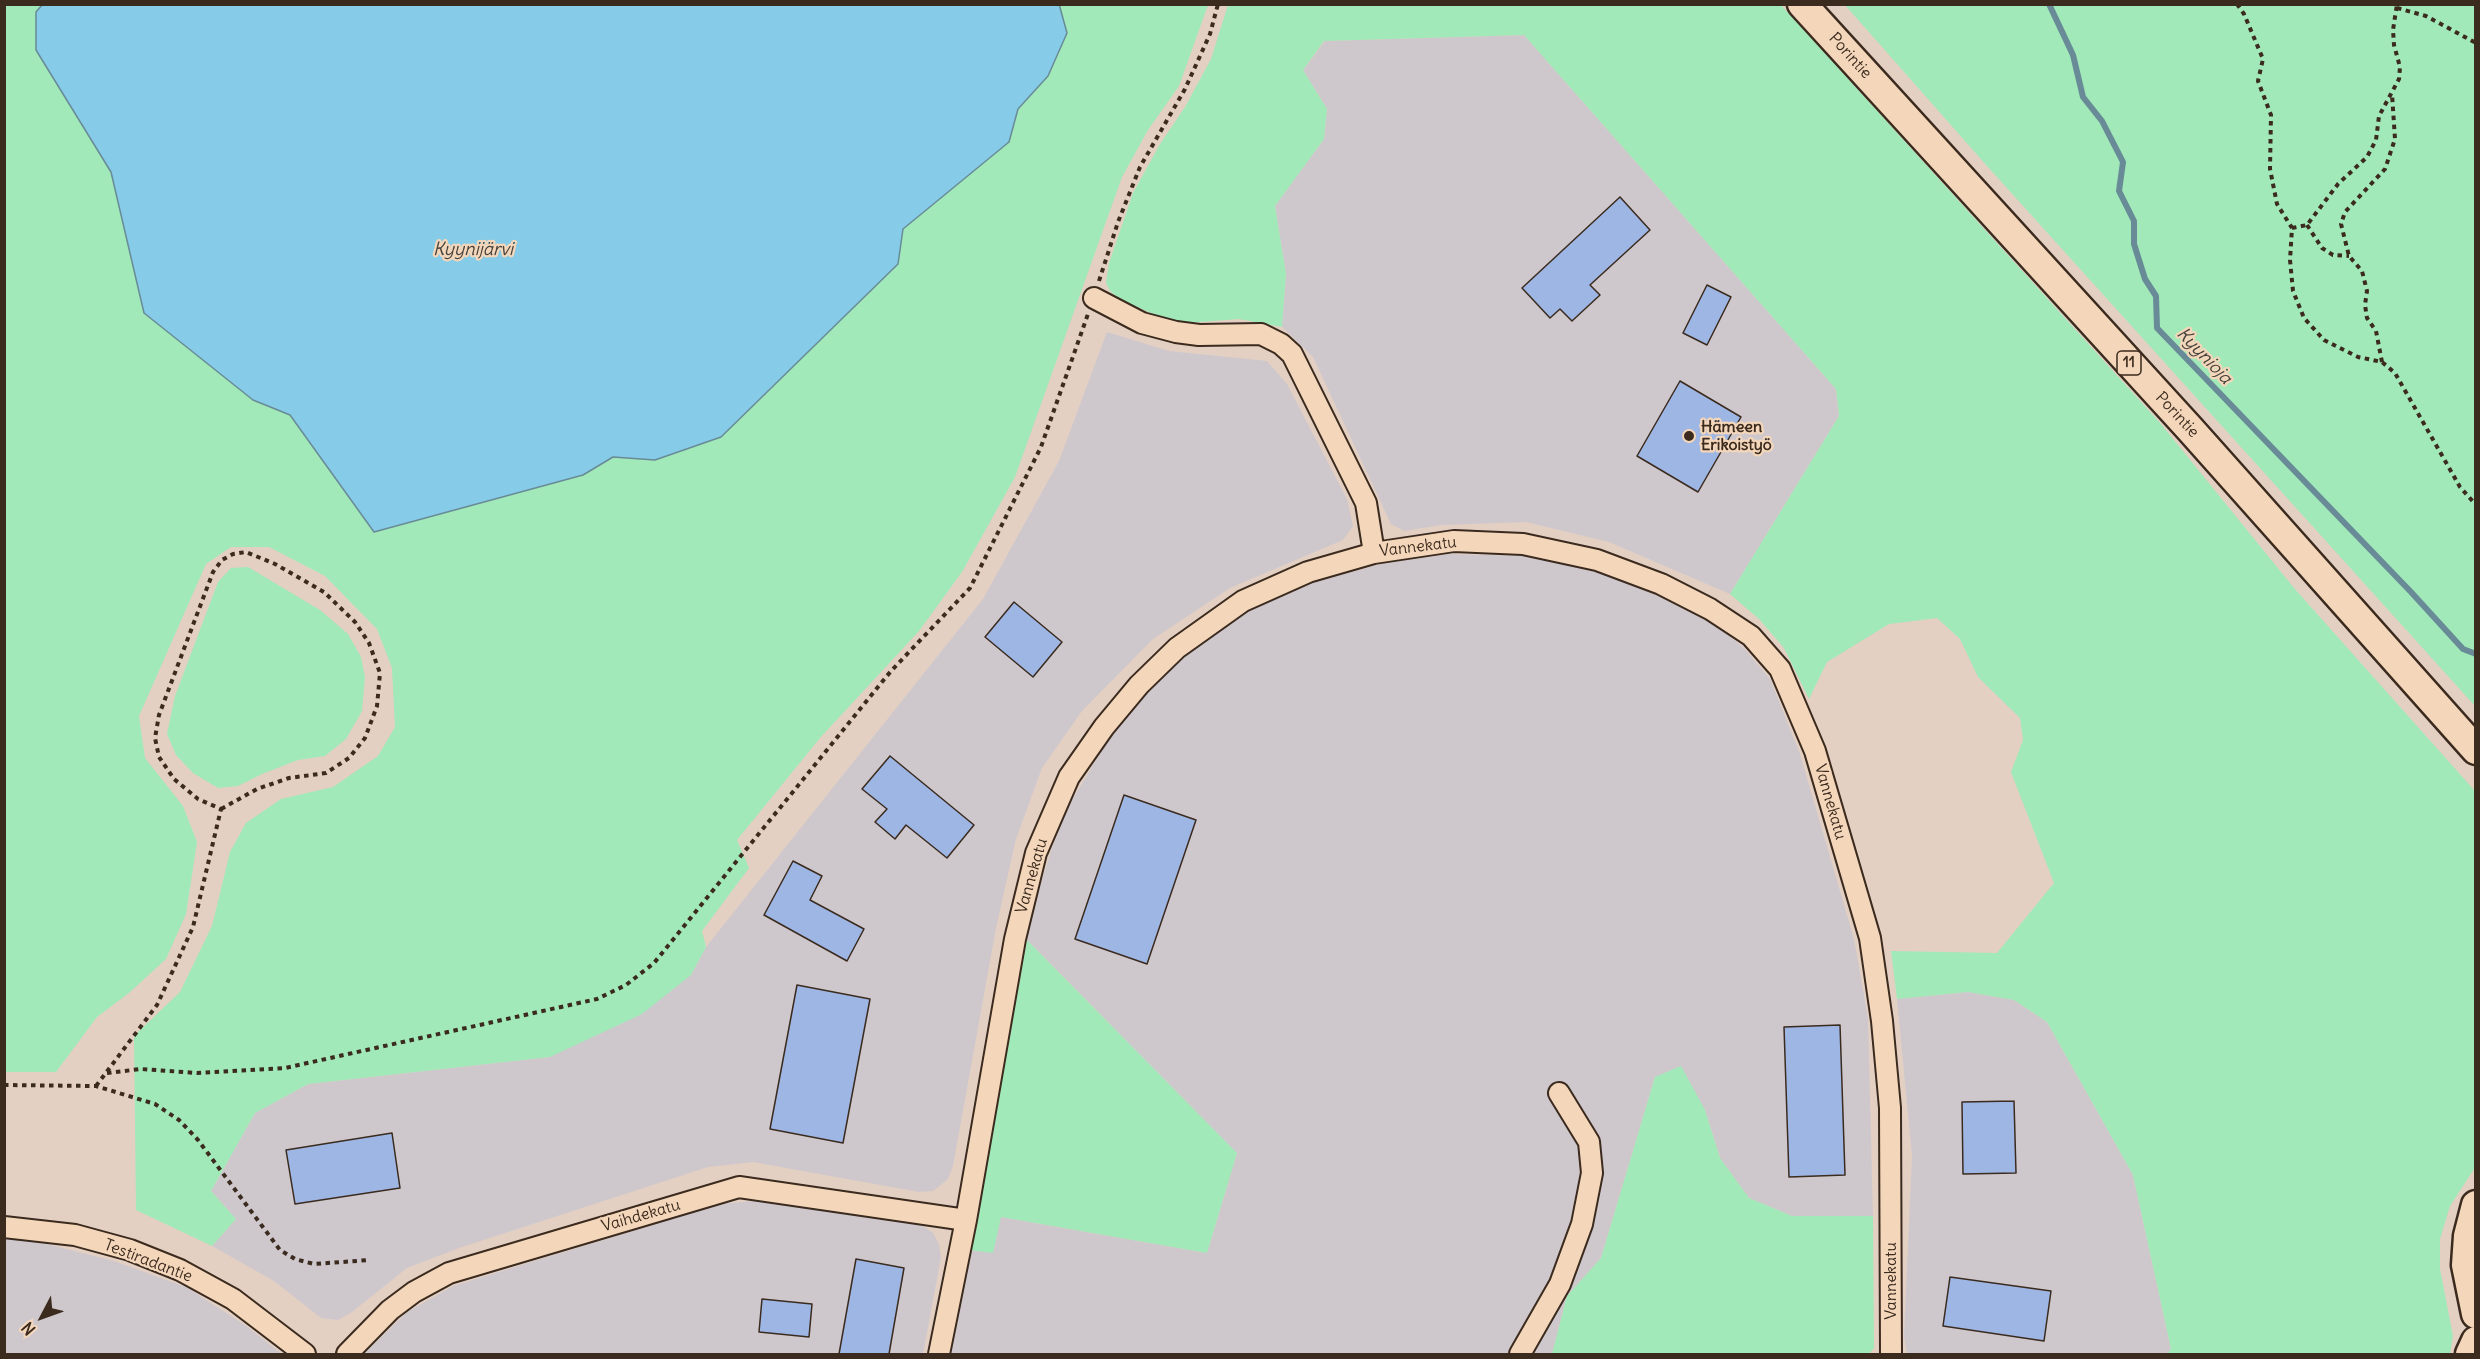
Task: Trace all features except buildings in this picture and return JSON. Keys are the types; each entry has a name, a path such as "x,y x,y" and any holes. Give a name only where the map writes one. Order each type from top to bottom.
{"highway":[{"name":"Porintie","path":"1802,4 2464,731 2475,750"},
{"path":"2475,1204 2468,1236 2466,1265 2475,1314"},
{"path":"2470,1354 2475,1341"}],"street":[{"path":"1094,298 1142,323 1176,333 1261,334 1281,344 1292,354 1366,503 1374,553"},
{"name":"Vannekatu","path":"939,1354 966,1220 1015,939 1036,853 1069,777 1104,727 1139,685 1177,648 1243,601 1308,572 1374,553 1454,541 1523,544 1598,560 1661,584 1710,609 1751,636 1780,669 1815,751 1870,938 1882,1021 1890,1108 1891,1354"},
{"path":"1520,1354 1560,1284 1582,1224 1592,1173 1589,1142 1559,1094"},
{"name":"Vaihdekatu","path":"347,1354 390,1310 414,1292 449,1273 739,1187 966,1220"},
{"name":"Testiradantie","path":"4,1227 75,1235 130,1250 180,1270 232,1299 305,1354"}],"path":[{"path":"107,1073 141,1069 197,1073 285,1068 597,999 626,986 654,963 891,671 970,588 1041,447 1094,298 1118,222 1140,167 1185,89 1210,34 1218,4"},
{"path":"2237,4 2244,14 2263,59 2258,81 2271,115 2270,169 2277,204 2292,228 2290,260 2294,291 2304,318 2324,340 2358,357 2382,362 2395,374 2460,487 2475,505"},
{"path":"2244,14 2246,4"},
{"path":"2292,228 2307,225 2338,184 2367,157 2376,140 2379,116 2399,79 2400,67 2394,45 2393,30 2397,6 2426,16 2475,43"},
{"path":"2382,362 2376,331 2367,318 2365,305 2367,291 2362,271 2349,256 2342,224 2345,212 2385,169 2396,139 2392,94"},
{"path":"2307,225 2322,248 2333,255 2349,256"},
{"path":"96,1086 157,1005 193,927 221,809 257,789 289,778 326,773 349,758 365,738 377,706 380,673 369,643 355,622 324,592 275,564 246,552 233,554 222,560 213,572 159,715 155,738 159,757 174,779 198,799 221,809"},
{"path":"4,1084 96,1086 154,1104 179,1120 198,1140 280,1250 295,1259 314,1264 370,1260"}],"shaded area":[{"path":"1524,35 1836,389 1839,416 1730,594 1609,542 1526,522 1442,525 1404,531 1391,524 1313,357 1282,327 1286,274 1275,206 1324,139 1327,109 1303,70 1325,41"},
{"path":"1107,332 1169,351 1267,361 1287,384 1347,499 1353,526 1343,540 1230,588 1153,639 1082,711 1042,768 1016,839 996,928 953,1166 948,1179 933,1191 919,1192 753,1162 708,1167 459,1248 407,1268 352,1312 338,1320 321,1318 274,1281 212,1246 236,1219 211,1191 255,1113 308,1084 550,1057 691,975 706,947 983,599 1059,461"},
{"path":"1448,554 1526,556 1596,570 1658,596 1715,625 1743,647 1770,679 1800,754 1854,939 1868,1018 1873,1216 1792,1216 1749,1198 1720,1158 1705,1110 1655,1077 1601,1258 1567,1296 1552,1354 949,1354 969,1250 1001,1217 1207,1253 1237,1153 1027,940 1033,909 1068,807 1102,750 1142,696 1184,653 1251,610 1314,582 1381,564"},
{"path":"1968,992 2014,1000 2047,1022 2133,1175 2171,1349 2167,1354 1907,1354 1904,1337 1912,1156 1897,999"},
{"path":"764,1200 923,1226 933,1233 939,1244 941,1257 923,1354 364,1354 407,1312 453,1286 721,1204"},
{"path":"5,1238 47,1244 114,1261 186,1287 245,1325 282,1354 5,1354"}],"green space":[{"path":"5,5 42,5 36,12 36,50 111,172 144,313 253,400 290,415 374,532 583,475 613,457 655,460 839,320 898,264 903,229 1009,142 1018,109 1048,76 1067,33 1059,5 1208,5 1179,86 1148,130 1122,177 1015,477 962,572 919,631 820,738 737,840 749,868 702,931 706,947 691,975 642,1014 550,1057 308,1084 255,1113 211,1191 236,1219 212,1246 136,1210 134,1036 180,992 212,926 230,852 246,823 281,799 333,787 378,756 395,727 392,668 377,629 325,576 269,547 231,547 206,564 139,716 145,758 183,806 197,842 186,914 166,959 129,993 97,1017 56,1072 5,1072"},
{"path":"1228,5 1781,5 2161,424 2294,588 2475,791 2476,1166 2450,1206 2440,1239 2440,1269 2453,1336 2450,1354 2167,1354 2171,1349 2133,1175 2047,1022 2014,1000 1968,992 1897,999 1891,951 1997,953 2054,883 2011,772 2023,740 2020,718 1978,677 1960,639 1937,618 1889,624 1827,662 1809,699 1784,648 1760,620 1730,594 1839,416 1836,389 1524,35 1324,41 1303,70 1327,109 1324,139 1275,206 1286,274 1282,327 1239,319 1188,323 1158,316 1123,301 1110,291 1106,283 1109,263 1133,193 1211,59"},
{"path":"1845,5 2475,5 2475,706 1987,166"},
{"path":"248,567 320,610 348,634 361,657 365,677 362,711 346,739 325,756 298,760 238,786 218,788 193,773 176,755 167,734 175,696 218,582 231,568"},
{"path":"1027,940 1237,1153 1207,1253 1001,1217 993,1253 969,1250"},
{"path":"1681,1066 1705,1110 1720,1158 1749,1198 1792,1216 1873,1216 1874,1348 1869,1354 1552,1354 1567,1296 1601,1258 1655,1077"}],"water":[{"name":"Kyynijärvi","path":"1059,4 1067,33 1048,76 1018,109 1009,142 903,229 898,264 721,437 655,460 613,457 583,475 374,532 290,415 253,400 144,313 111,172 36,50 36,12 42,5"}],"waterway":[{"name":"Kyynioja","path":"2049,4 2073,55 2083,97 2102,121 2123,162 2119,191 2134,221 2134,244 2145,279 2156,296 2157,328 2463,649 2476,654"}],"place":[{"name":"Hämeen Erikoistyö","path":"1689,436"}]}
